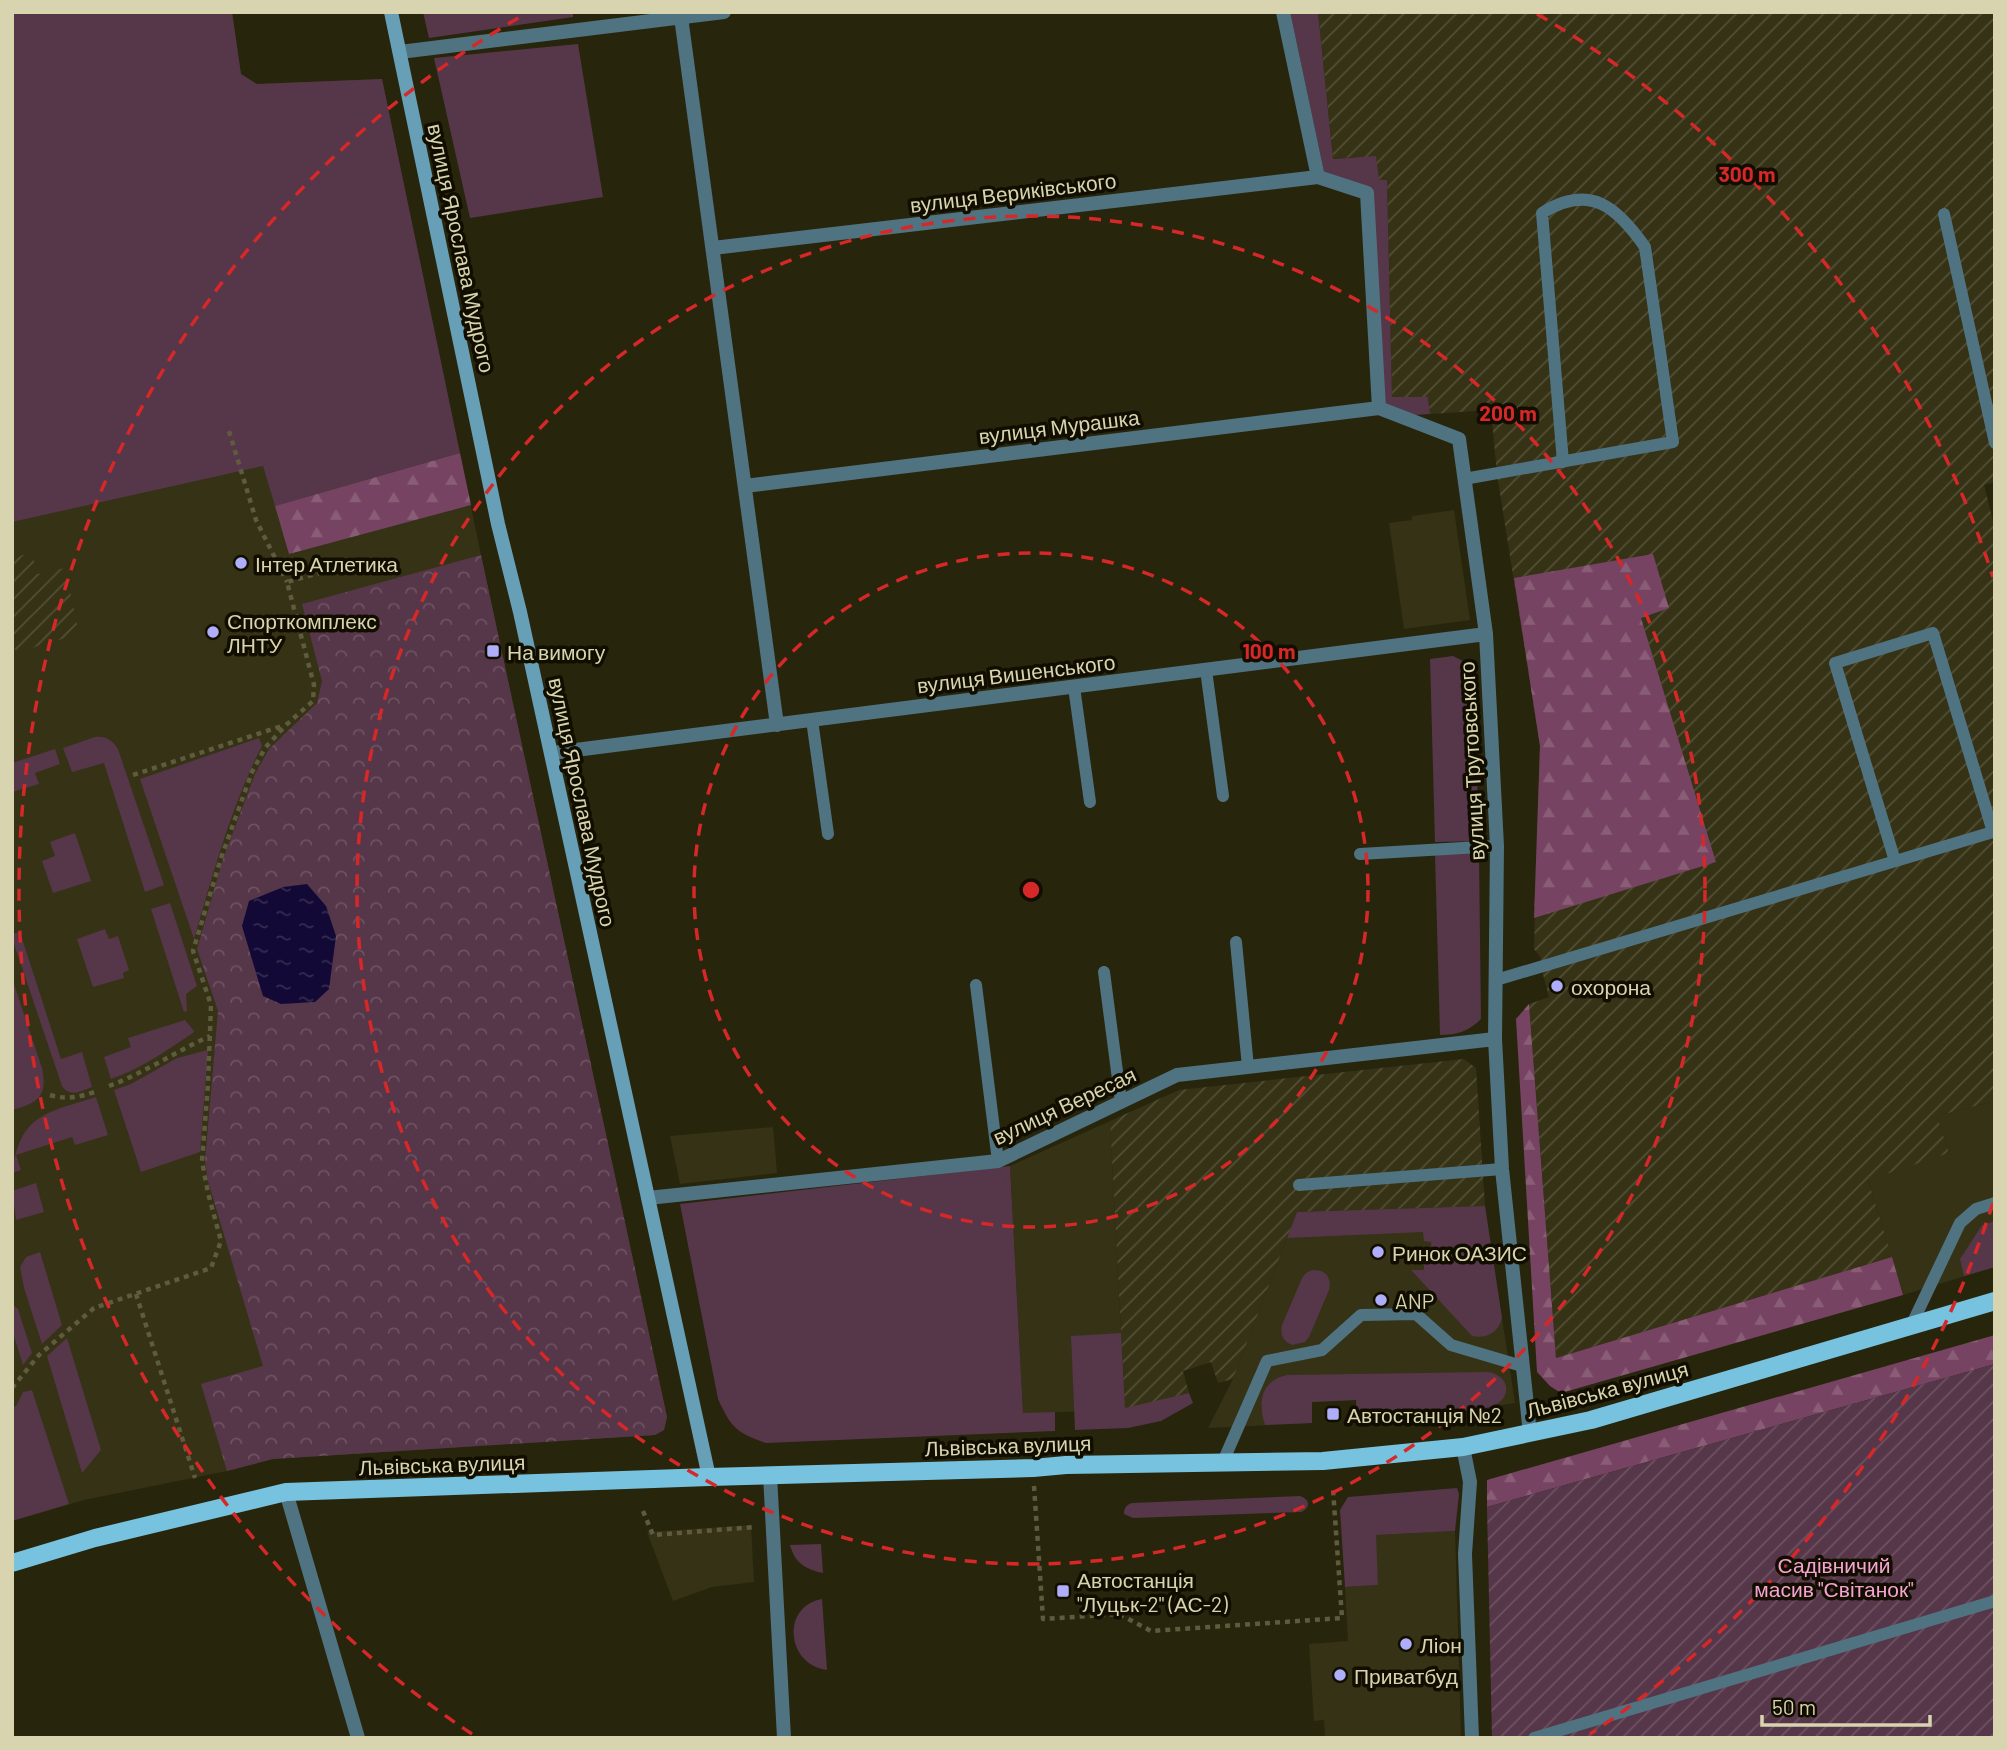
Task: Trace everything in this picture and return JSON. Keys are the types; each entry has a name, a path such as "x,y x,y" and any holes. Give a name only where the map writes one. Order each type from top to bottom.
{"main road":[{"name":"вулиця Ярослава Мудрого","path":"391,12 498,524 552,753 709,1477"},
{"name":"Львівська вулиця","path":"12,1563 95,1538 286,1492 1066,1465 1323,1461 1463,1447 1591,1420 1995,1301"}],"street":[{"path":"400,52 724,12"},
{"path":"1283,12 1318,177 1367,193 1379,408"},
{"path":"681,17 777,725"},
{"name":"вулиця Вериківського","path":"713,248 1318,177"},
{"name":"вулиця Трутовського","path":"1379,408 1459,439 1486,634 1497,846 1495,1039 1502,1169 1530,1434"},
{"name":"вулиця Мурашка","path":"745,485 1379,408"},
{"name":"вулиця Вишенського","path":"552,753 1486,634"},
{"name":"вулиця Вересая","path":"648,1198 998,1161 1177,1075 1495,1039"},
{"path":"1463,1447 1470,1482 1465,1553 1472,1738"},
{"path":"770,1475 784,1738"},
{"path":"286,1492 358,1738"}],"lane":[{"path":"1464,480 1563,462 1673,442 1646,247 1611,208 1590,200 1574,200 1553,206 1542,213 1563,462"},
{"path":"1944,214 1995,443"},
{"path":"1496,980 1993,832 1933,633 1835,663 1895,861"},
{"path":"1206,670 1223,796"},
{"path":"1074,687 1090,802"},
{"path":"812,720 828,834"},
{"path":"1360,854 1497,846"},
{"path":"1236,942 1248,1067"},
{"path":"1104,972 1121,1101"},
{"path":"976,985 998,1161"},
{"path":"1299,1185 1502,1169"},
{"path":"1910,1326 1960,1223 1976,1209 1995,1203"},
{"path":"1222,1464 1267,1361 1322,1350 1362,1315 1416,1314 1451,1345 1522,1366"},
{"path":"1534,1738 1995,1601"}],"path":[{"path":"12,1388 38,1355 94,1308 211,1268 221,1241 202,1161 211,1005 192,951 220,858 252,772 265,748 313,701 314,685 287,582 256,520 229,431"},
{"path":"287,582 319,573"},
{"path":"133,775 286,725"},
{"path":"108,1086 132,1077 210,1036"},
{"path":"50,1096 71,1099 95,1092"},
{"path":"136,1294 195,1478"},
{"path":"1033,1468 1043,1619 1119,1614 1150,1631 1342,1618 1333,1489"},
{"path":"643,1511 653,1535 772,1526"}],"shaded area":[{"path":"12,12 232,12 241,74 257,84 382,79 481,555 667,1417 664,1430 655,1435 273,1459 84,1500 12,1521"},
{"path":"1318,12 1995,12 1995,482 1984,485 1995,529 1995,1101 1937,1116 1949,1153 1868,1180 1892,1257 1556,1358 1529,1004 1549,997 1541,958 1534,949 1540,746 1497,474 1491,410 1430,414 1428,397 1392,398 1387,180 1379,180 1355,157 1333,159"},
{"path":"1454,510 1470,620 1404,629 1389,523 1412,520 1412,516"},
{"path":"31,552 38,574 65,568 79,634 18,652 12,647 12,559"},
{"path":"1464,1059 1476,1068 1485,1206 1297,1212 1233,1379 1218,1383 1211,1362 1183,1371 1189,1393 1125,1409 1110,1121 1179,1090"},
{"path":"1995,1101 1995,1267 1903,1295 1868,1179 1949,1153 1937,1116"},
{"path":"1110,1121 1125,1409 1023,1414 1010,1166"},
{"path":"773,1127 777,1173 680,1184 670,1136"},
{"path":"1485,1206 1515,1403 1433,1416 1357,1421 1356,1400 1312,1402 1312,1423 1208,1428 1233,1379 1297,1212"},
{"path":"751,1525 754,1582 712,1587 673,1601 647,1532"},
{"path":"1455,1531 1461,1738 1325,1738 1324,1720 1314,1721 1309,1644 1348,1641 1345,1587 1378,1585 1375,1535"}],"green space":[{"path":"12,12 232,12 241,74 257,84 382,79 460,453 275,506 263,466 12,522"},
{"path":"423,12 573,12 573,17 429,38"},
{"path":"1290,12 1318,12 1333,159 1376,156 1379,180 1387,180 1392,397 1428,397 1430,414 1415,415 1385,403 1373,188 1324,172"},
{"path":"578,44 603,197 470,218 434,58"},
{"path":"460,453 471,505 289,554 275,506"},
{"path":"1653,554 1669,608 1641,618 1716,862 1534,918 1540,746 1514,578"},
{"path":"481,555 667,1417 664,1430 655,1435 273,1459 227,1471 201,1384 263,1366 208,1181 205,1161 218,1011 197,949 223,859 255,774 269,749 317,703 322,681 302,604"},
{"path":"1453,656 1463,661 1476,688 1478,841 1435,842 1430,659"},
{"path":"95,737 108,739 118,749 164,885 145,892 104,763 72,772 63,748"},
{"path":"259,738 262,746 232,816 194,939 140,779"},
{"path":"55,749 60,764 35,773 39,784 12,792 12,763"},
{"path":"75,833 91,881 53,893 42,861 55,856 50,842"},
{"path":"1479,853 1481,1019 1463,1032 1440,1035 1435,854"},
{"path":"170,903 197,986 186,994 187,1011 184,1012 151,909"},
{"path":"105,929 109,939 118,936 129,970 123,973 124,978 93,987 77,939"},
{"path":"20,932 61,1059 82,1052 92,1087 72,1093 62,1086 12,938 12,934"},
{"path":"12,978 42,1068 44,1085 39,1097 34,1101 12,1110"},
{"path":"1529,1004 1556,1358 1892,1257 1903,1295 1561,1393 1550,1386 1537,1372 1516,1019"},
{"path":"185,1020 193,1033 143,1065 111,1079 104,1057 131,1047 128,1038"},
{"path":"208,1050 200,1152 141,1172 114,1090 131,1084 177,1058"},
{"path":"96,1097 108,1135 75,1145 72,1137 16,1155 21,1170 12,1173 16,1153 21,1138 29,1127 38,1119 63,1107"},
{"path":"1010,1166 1023,1413 1055,1412 1055,1431 766,1443 736,1428 718,1399 680,1204"},
{"path":"36,1183 44,1212 16,1220 12,1191"},
{"path":"1485,1206 1502,1318 1495,1331 1482,1337 1472,1336 1411,1270 1424,1270 1424,1255 1432,1255 1431,1242 1424,1241 1423,1232 1287,1238 1297,1212"},
{"path":"1995,1221 1995,1267 1964,1276 1960,1259 1982,1225"},
{"path":"40,1252 62,1325 42,1344 20,1267 26,1257"},
{"path":"1312,1270 1327,1275 1329,1290 1309,1337 1305,1342 1292,1345 1283,1337 1282,1325 1302,1278"},
{"path":"12,1304 18,1309 32,1353 23,1365 12,1330"},
{"path":"1121,1333 1125,1408 1189,1393 1193,1403 1161,1421 1128,1428 1075,1430 1071,1336"},
{"path":"1995,1335 1995,1364 1487,1507 1487,1480"},
{"path":"67,1338 101,1450 82,1473 47,1356"},
{"name":"Садівничий масив \"Світанок\"","path":"1995,1364 1995,1738 1492,1738 1487,1507"},
{"path":"1487,1372 1501,1378 1506,1388 1503,1399 1491,1407 1432,1416 1357,1421 1356,1400 1312,1402 1312,1423 1265,1425 1263,1417 1262,1401 1266,1388 1271,1382 1287,1375"},
{"path":"32,1390 69,1504 12,1521 12,1407 16,1406 23,1392"},
{"path":"1457,1488 1459,1494 1455,1531 1376,1535 1378,1585 1345,1587 1340,1510 1348,1497"},
{"path":"1300,1496 1306,1499 1308,1504 1301,1512 1133,1518 1124,1514 1126,1507 1132,1503"},
{"path":"821,1544 823,1573 802,1564 790,1545"},
{"path":"822,1599 827,1670 813,1666 803,1658 794,1635 800,1612 809,1604"}],"water":[{"path":"307,884 326,906 336,936 329,989 315,1002 281,1004 263,996 242,926 249,901 283,887"}],"place":[{"name":"Інтер Атлетика","path":"241,563"},
{"name":"Спорткомплекс ЛНТУ","path":"213,632"},
{"name":"На вимогу","path":"493,651"},
{"name":"охорона","path":"1557,986"},
{"name":"Ринок ОАЗИС","path":"1378,1252"},
{"name":"ANP","path":"1381,1300"},
{"name":"Автостанція №2","path":"1333,1414"},
{"name":"Автостанція \"Луцьк-2\" (АС-2)","path":"1063,1591"},
{"name":"Ліон","path":"1406,1644"},
{"name":"Приватбуд","path":"1340,1675"}]}
